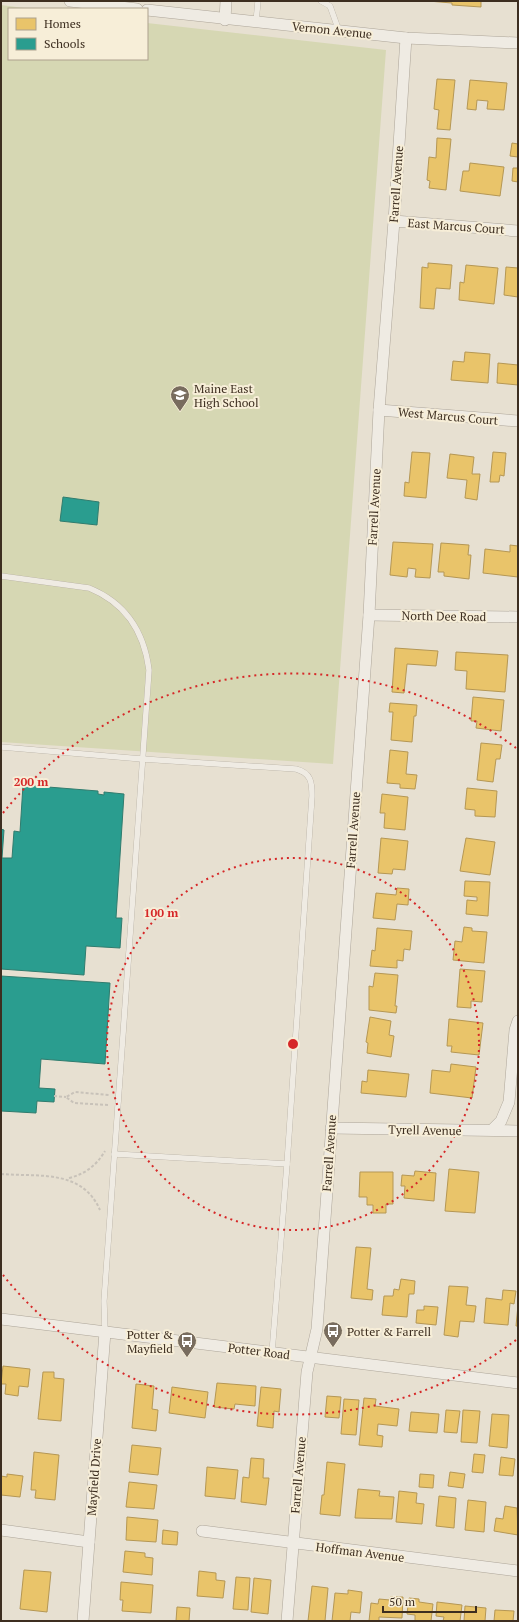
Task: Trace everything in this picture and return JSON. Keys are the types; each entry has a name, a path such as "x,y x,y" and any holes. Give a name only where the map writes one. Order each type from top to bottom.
{"street":[{"path":"70,1 129,8"},
{"path":"225,20 226,1"},
{"name":"Vernon Avenue","path":"148,10 225,20 406,38 518,43"},
{"name":"Farrell Avenue","path":"287,1621 292,1543 307,1372 317,1329 369,615 379,410 394,221 406,38"},
{"name":"East Marcus Court","path":"394,221 518,230"},
{"name":"West Marcus Court","path":"379,410 518,421"},
{"name":"North Dee Road","path":"369,615 518,617"},
{"path":"492,1130 501,1121 509,1102 515,1030 518,1021"},
{"name":"Tyrell Avenue","path":"331,1128 518,1131"},
{"name":"Potter Road","path":"1,1319 518,1383"},
{"name":"Mayfield Drive","path":"83,1621 104,1332"},
{"path":"1,1530 89,1542"},
{"name":"Hoffman Avenue","path":"202,1531 518,1571"}],"lane":[{"path":"256,23 258,1"},
{"path":"321,1 330,6 339,31"},
{"path":"1,576 89,588 114,600 134,622 142,638 149,670 104,1301 104,1332"},
{"path":"1,747 142,760 296,769 304,771 310,776 312,783 312,796 287,1164 272,1353"},
{"path":"114,1154 287,1164"}],"path":[{"path":"66,1097 75,1092 109,1095"},
{"path":"54,1096 66,1097 74,1103 108,1105"},
{"path":"68,1179 86,1172 99,1160 104,1151"},
{"path":"1,1174 68,1179 85,1188 96,1202 100,1210"}],"green space":[{"path":"1,5 24,8 8,8 8,60 148,60 148,23 386,50 333,764 1,742"}],"building: Homes":[{"path":"428,1 481,1 481,7 452,5 452,3"},
{"path":"437,79 455,80 450,130 437,129 439,110 434,109"},
{"path":"470,80 507,83 504,110 487,109 488,101 477,100 476,110 467,109"},
{"path":"437,138 451,139 446,190 429,188 430,181 427,180 429,157 436,158"},
{"path":"512,143 518,144 518,157 510,156"},
{"path":"470,163 504,167 500,196 460,191 463,171 469,171"},
{"path":"513,168 518,168 518,182 512,181"},
{"path":"428,263 452,265 450,289 436,288 434,309 420,308 422,267 428,268"},
{"path":"466,265 498,268 494,304 459,300 460,282 464,283"},
{"path":"506,267 518,268 518,297 504,295"},
{"path":"465,352 490,354 488,383 451,380 453,361 464,362"},
{"path":"498,363 518,365 518,385 497,383"},
{"path":"412,452 430,453 426,498 404,496 405,482 409,483"},
{"path":"493,452 506,453 504,476 500,475 499,482 490,482"},
{"path":"450,454 474,457 472,474 480,474 477,500 465,498 467,480 447,478"},
{"path":"393,542 433,544 430,578 415,577 416,569 408,568 407,577 390,575"},
{"path":"441,543 469,545 468,555 471,555 469,579 444,576 444,572 438,572"},
{"path":"510,545 518,546 518,577 483,573 485,549 510,552"},
{"path":"395,648 438,651 436,666 407,664 404,693 392,692"},
{"path":"456,652 508,655 505,692 466,689 467,671 455,670"},
{"path":"473,697 504,700 501,731 476,728 477,721 471,721"},
{"path":"390,703 417,705 416,716 414,716 412,742 391,740 393,712 389,712"},
{"path":"481,743 502,745 500,759 496,759 493,782 477,780"},
{"path":"390,750 408,752 406,774 417,775 415,789 400,788 400,784 387,783"},
{"path":"467,788 497,791 495,817 475,816 475,810 465,809"},
{"path":"382,794 408,797 405,830 384,828 385,813 380,813"},
{"path":"381,838 408,841 405,870 393,869 392,874 378,873"},
{"path":"466,838 495,842 490,875 460,871"},
{"path":"465,881 490,882 488,916 466,914 467,900 477,901 477,897 464,896"},
{"path":"397,888 409,889 408,905 397,904 395,920 373,918 376,893 396,895"},
{"path":"464,927 472,928 472,931 487,932 484,963 453,960 455,941 462,942"},
{"path":"377,928 412,931 410,950 404,949 403,961 397,960 397,968 370,966 372,950 375,951"},
{"path":"460,969 485,971 482,1002 471,1001 471,1008 457,1007"},
{"path":"375,973 398,975 395,1006 397,1006 396,1013 369,1010 369,986 373,987"},
{"path":"370,1017 391,1021 389,1035 394,1036 391,1057 367,1053 368,1043 366,1042"},
{"path":"449,1019 483,1023 479,1055 451,1052 452,1046 447,1046"},
{"path":"451,1064 476,1067 472,1098 430,1093 432,1070 450,1072"},
{"path":"368,1070 409,1074 406,1097 361,1093 362,1081 367,1082"},
{"path":"449,1169 479,1172 475,1213 445,1211"},
{"path":"415,1171 436,1173 434,1201 404,1198 405,1186 401,1186 402,1175 414,1176"},
{"path":"360,1172 393,1172 393,1204 386,1204 386,1213 373,1213 373,1205 367,1205 367,1197 359,1197"},
{"path":"356,1247 371,1248 367,1289 373,1290 372,1300 351,1298"},
{"path":"401,1279 415,1281 414,1294 409,1294 407,1317 382,1315 384,1296 393,1296 394,1289 399,1290"},
{"path":"449,1286 468,1287 466,1305 476,1306 474,1322 460,1321 458,1337 444,1335"},
{"path":"503,1290 516,1291 514,1304 510,1303 508,1325 484,1323 486,1298 502,1300"},
{"path":"518,1305 518,1326 516,1326"},
{"path":"424,1306 438,1307 436,1325 416,1323 417,1310 424,1310"},
{"path":"3,1366 30,1369 28,1387 19,1386 18,1396 5,1394 6,1384 1,1384"},
{"path":"43,1372 54,1372 54,1378 64,1379 61,1421 38,1419"},
{"path":"217,1383 256,1386 255,1406 235,1404 234,1409 214,1407"},
{"path":"136,1384 154,1386 152,1409 158,1410 156,1431 132,1428"},
{"path":"172,1387 208,1392 205,1418 169,1413"},
{"path":"261,1387 281,1389 279,1412 274,1411 273,1428 257,1426"},
{"path":"327,1396 341,1397 339,1418 325,1417"},
{"path":"364,1398 376,1399 375,1406 399,1409 397,1426 378,1424 377,1435 383,1436 382,1447 359,1445"},
{"path":"344,1399 359,1400 356,1435 341,1434"},
{"path":"446,1410 460,1411 457,1433 444,1432"},
{"path":"463,1410 480,1411 477,1443 461,1442"},
{"path":"411,1412 439,1414 437,1433 409,1431"},
{"path":"492,1414 509,1415 507,1448 489,1446"},
{"path":"132,1445 161,1448 158,1475 129,1472"},
{"path":"34,1452 59,1455 55,1500 35,1498 36,1490 31,1490"},
{"path":"474,1454 485,1455 483,1473 472,1472"},
{"path":"501,1457 515,1459 513,1476 499,1475"},
{"path":"251,1458 264,1459 263,1478 269,1478 266,1505 241,1502 243,1477 249,1478"},
{"path":"327,1462 345,1464 340,1516 320,1514 322,1495 324,1495"},
{"path":"207,1467 238,1470 235,1499 205,1496"},
{"path":"450,1472 465,1474 463,1488 448,1486"},
{"path":"7,1474 23,1476 20,1497 1,1495 1,1476 7,1477"},
{"path":"420,1474 434,1475 433,1488 419,1487"},
{"path":"129,1482 157,1485 154,1509 126,1507"},
{"path":"358,1489 380,1491 379,1496 394,1497 392,1519 355,1518"},
{"path":"399,1491 417,1493 416,1503 424,1504 422,1524 396,1522"},
{"path":"439,1496 456,1498 454,1528 436,1526"},
{"path":"468,1500 486,1502 484,1532 465,1530"},
{"path":"505,1506 517,1508 518,1535 494,1531 496,1518 503,1519"},
{"path":"127,1517 158,1520 156,1542 126,1540"},
{"path":"163,1530 178,1532 177,1545 162,1544"},
{"path":"125,1551 145,1553 145,1557 153,1558 152,1575 123,1572"},
{"path":"24,1570 51,1572 47,1612 20,1609"},
{"path":"199,1571 216,1573 216,1580 225,1581 223,1598 197,1596"},
{"path":"236,1577 250,1578 248,1610 233,1609"},
{"path":"254,1578 271,1580 268,1614 251,1612"},
{"path":"121,1582 153,1585 151,1613 122,1611 123,1600 120,1600"},
{"path":"312,1586 328,1588 325,1621 308,1621"},
{"path":"348,1590 362,1592 360,1613 351,1612 350,1621 332,1621 335,1593 348,1594"},
{"path":"390,1597 403,1597 402,1618 379,1617 379,1621 369,1621 371,1603 378,1604 379,1599 390,1600"},
{"path":"409,1598 419,1599 419,1602 433,1604 431,1621 415,1621 415,1615 407,1614"},
{"path":"437,1602 462,1605 460,1621 443,1621 444,1617 436,1616"},
{"path":"465,1606 486,1608 485,1621 464,1621"},
{"path":"177,1607 190,1608 189,1621 176,1621"},
{"path":"495,1610 514,1611 513,1621 494,1621"}],"building: Schools":[{"path":"63,497 99,502 97,525 60,521"},
{"path":"23,785 98,791 98,794 104,795 104,792 124,794 116,918 122,918 120,948 86,946 84,975 1,969 1,829 4,830 2,858 12,858 14,831 20,832"},
{"path":"1,976 110,983 105,1064 41,1059 39,1088 55,1089 54,1102 37,1101 36,1113 1,1111"}],"place":[{"name":"Maine East High School","path":"180,412"},
{"name":"Potter & Farrell","path":"333,1348"},
{"name":"Potter & Mayfield","path":"187,1358"}]}
